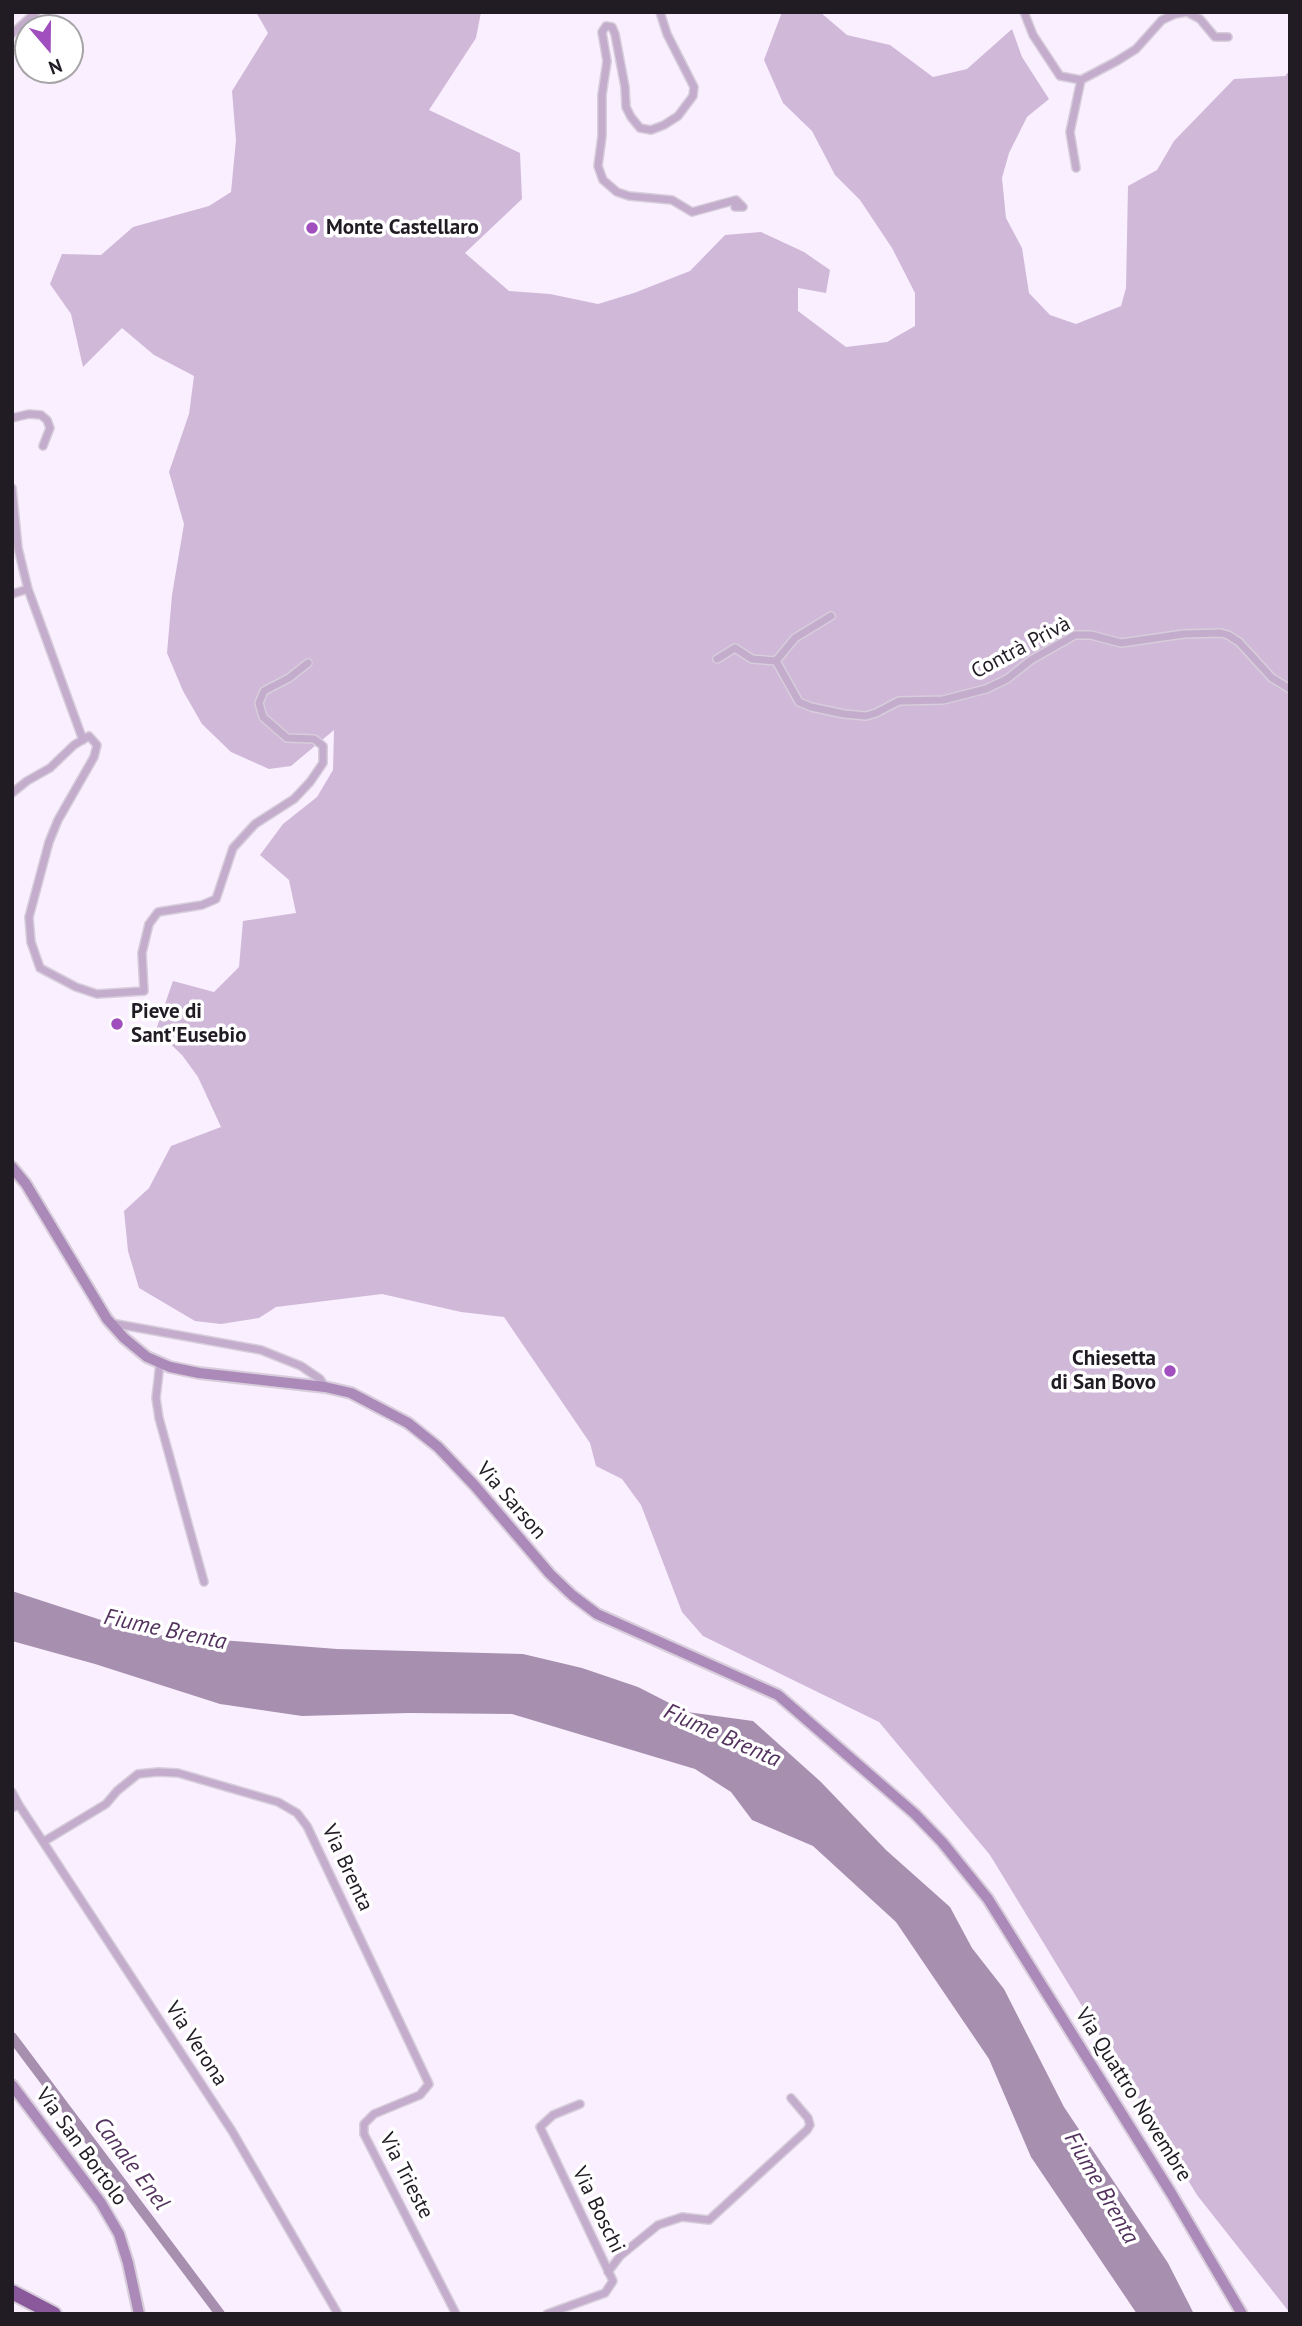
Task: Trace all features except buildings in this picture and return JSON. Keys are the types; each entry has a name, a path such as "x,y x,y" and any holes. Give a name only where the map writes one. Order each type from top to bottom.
{"highway":[{"path":"12,2292 54,2314"}],"street":[{"path":"12,34 36,12"},
{"path":"660,12 667,34 694,87 693,96 678,117 650,130 640,128 626,107 615,34 612,27 606,26 602,32 607,61 602,95 603,136 598,166 603,180 617,192 629,196 672,200 692,212 736,200 743,207 735,207"},
{"path":"1024,12 1033,35 1060,76 1081,80 1136,49 1162,20 1175,14 1187,12 1200,19 1215,37 1228,37"},
{"path":"1076,169 1070,132 1081,80"},
{"path":"12,418 29,414 41,415 47,420 50,428 43,446"},
{"path":"12,488 18,548 28,589 83,740"},
{"path":"12,594 28,589"},
{"path":"717,659 735,648 752,659 776,661 795,638 831,616"},
{"name":"Contrà Privà","path":"776,661 799,702 857,716 876,713 899,701 943,700 986,689 1007,679 1031,660 1075,635 1091,635 1121,643 1184,634 1222,633 1233,638 1272,678 1290,688"},
{"path":"12,793 50,768 74,744 89,736 97,744 94,757 58,820 49,842 29,917 32,942 40,968 76,987 97,994 144,990 142,953 149,924 158,912 202,905 216,899 233,848 255,824 294,799 323,763 323,746 314,739 287,738 263,717 259,703 264,691 289,678 309,663"},
{"name":"Via Sarson","path":"12,1167 26,1184 110,1323 139,1351 160,1363 199,1373 325,1387 351,1393 408,1423 438,1447 475,1486 550,1574 597,1614 778,1695 915,1814 942,1842 988,1899"},
{"path":"110,1323 261,1350 301,1366 320,1379 325,1387"},
{"path":"160,1363 156,1398 159,1418 204,1581"},
{"name":"Via Brenta","path":"43,1842 106,1804 138,1774 178,1773 278,1802 297,1813 307,1826 429,2084"},
{"name":"Via Verona","path":"12,1792 15,1806 43,1842 232,2131 338,2314"},
{"name":"Via Quattro Novembre","path":"988,1899 1171,2193 1242,2314"},
{"name":"Via Trieste","path":"429,2084 420,2095 374,2114 364,2124 364,2134 456,2314"},
{"name":"Via San Bortolo","path":"12,2085 101,2203 119,2234 139,2314"},
{"path":"608,2272 625,2251 658,2225 682,2217 709,2220 763,2172 810,2125 808,2118 791,2098"},
{"name":"Via Boschi","path":"547,2314 605,2293 613,2281 540,2127 553,2115 580,2104"}],"shaded area":[{"path":"256,12 481,12 476,38 429,110 520,153 522,199 465,253 509,291 550,294 598,304 690,271 725,235 761,232 804,252 830,270 826,293 798,288 798,311 846,347 887,342 915,326 915,293 892,248 860,200 835,175 812,131 783,103 764,60 782,12 820,12 847,35 890,45 933,77 967,69 1012,29 1022,57 1049,99 1027,117 1009,153 1002,178 1006,218 1022,248 1029,293 1050,315 1076,324 1121,306 1126,288 1128,186 1157,170 1174,141 1234,79 1285,76 1290,70 1290,2313 1197,2195 990,1855 879,1722 703,1636 682,1612 641,1505 622,1479 596,1466 590,1443 504,1317 461,1312 382,1294 276,1307 259,1318 221,1324 195,1321 139,1288 128,1251 124,1211 149,1188 171,1146 221,1127 198,1077 182,1055 156,1030 173,981 214,992 239,967 243,921 296,913 289,880 260,855 283,824 317,797 333,770 334,730 291,766 269,769 231,752 202,724 183,691 167,653 172,595 184,524 169,472 189,414 194,376 154,355 122,328 83,367 71,314 50,284 62,254 101,255 133,227 209,206 231,192 236,140 232,91 268,33"}],"water":[{"name":"Fiume Brenta","path":"12,1591 144,1634 337,1649 523,1654 582,1668 638,1687 687,1712 753,1721 821,1782 886,1850 950,1907 972,1948 1004,1989 1064,2107 1168,2263 1194,2314 1137,2314 1031,2157 989,2059 896,1922 813,1846 752,1820 731,1792 695,1769 512,1714 302,1716 220,1704 12,1641"}],"waterway":[{"name":"Canale Enel","path":"12,2037 220,2314"}],"place":[{"name":"Monte Castellaro","path":"312,228"},
{"name":"Pieve di Sant'Eusebio","path":"117,1024"},
{"name":"Chiesetta di San Bovo","path":"1170,1371"}]}
